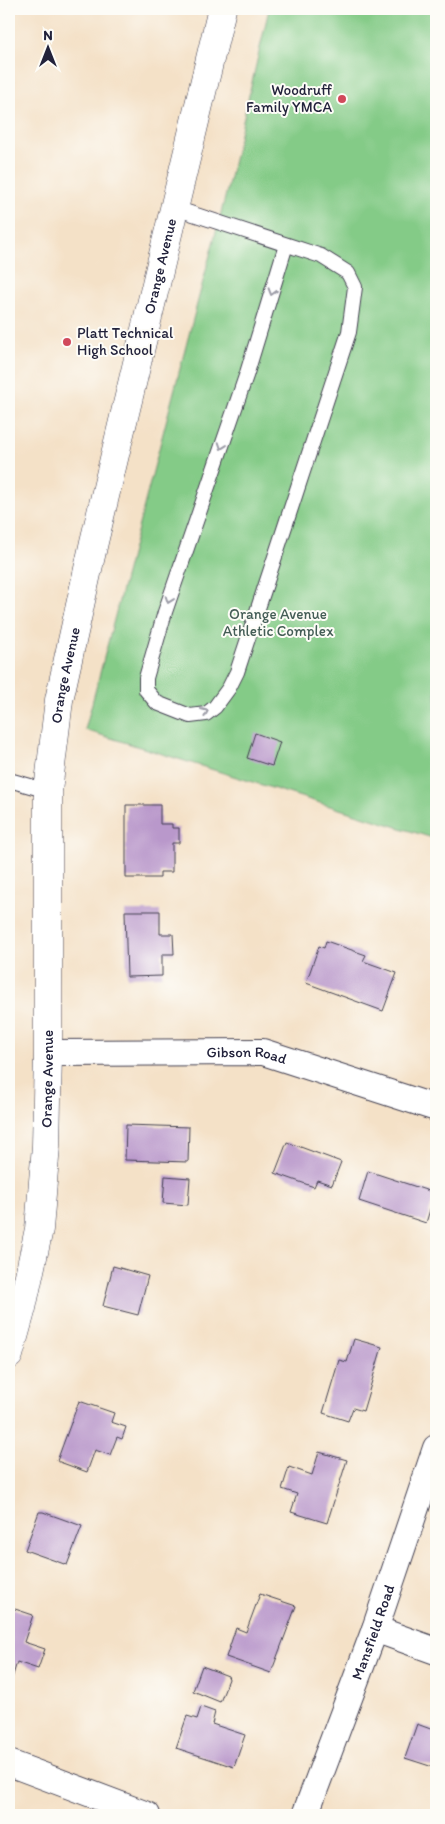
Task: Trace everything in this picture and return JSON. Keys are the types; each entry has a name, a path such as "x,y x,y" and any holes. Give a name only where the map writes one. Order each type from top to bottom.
{"main road":[{"name":"Orange Avenue","path":"9,1355 22,1308 39,1229 46,1146 48,791 59,700 222,9"}],"street":[{"name":"Gibson Road","path":"48,1053 263,1052 436,1108"},
{"name":"Mansfield Road","path":"305,1815 375,1629 436,1448"},
{"path":"375,1629 436,1651"},
{"path":"9,1763 147,1815"}],"lane":[{"path":"175,208 321,256 348,273 355,286 349,332 238,672 215,707 206,714 190,716 157,703 146,690 146,678 165,612 247,373 286,245"},
{"path":"9,780 48,791"}],"green space":[{"name":"Orange Avenue Athletic Complex","path":"269,9 436,9 436,839 85,730 227,190"}],"building":[{"path":"255,733 280,742 272,766 247,758"},
{"path":"126,805 160,805 160,824 172,824 172,828 179,828 179,843 172,843 172,872 160,872 160,878 126,878"},
{"path":"125,911 160,911 160,934 173,934 174,954 162,954 162,976 127,977"},
{"path":"326,941 366,955 363,961 397,973 383,1011 306,983 319,946 324,948"},
{"path":"126,1125 189,1127 188,1162 125,1160"},
{"path":"287,1142 341,1162 332,1185 317,1180 314,1187 275,1173"},
{"path":"368,1171 435,1193 426,1223 359,1201"},
{"path":"165,1176 190,1178 188,1205 163,1203"},
{"path":"113,1266 148,1276 138,1315 103,1306"},
{"path":"354,1339 382,1347 363,1411 353,1408 348,1421 323,1413 339,1360 347,1362"},
{"path":"79,1401 114,1413 111,1422 126,1427 122,1439 117,1437 110,1455 95,1450 87,1472 57,1461"},
{"path":"319,1452 347,1460 327,1523 291,1512 297,1494 282,1489 289,1467 312,1475"},
{"path":"39,1512 82,1526 67,1565 25,1550"},
{"path":"260,1594 296,1606 271,1673 226,1657 236,1628 246,1632"},
{"path":"9,1607 33,1615 24,1642 45,1649 38,1669 17,1662 11,1682 9,1682"},
{"path":"202,1666 228,1676 229,1679 220,1702 193,1691"},
{"path":"201,1707 215,1712 212,1724 245,1735 234,1767 176,1748 187,1716 197,1719"},
{"path":"417,1724 436,1731 436,1768 405,1758"}],"place":[{"name":"Woodruff Family YMCA","path":"342,99"},
{"name":"Platt Technical High School","path":"67,342"}]}
